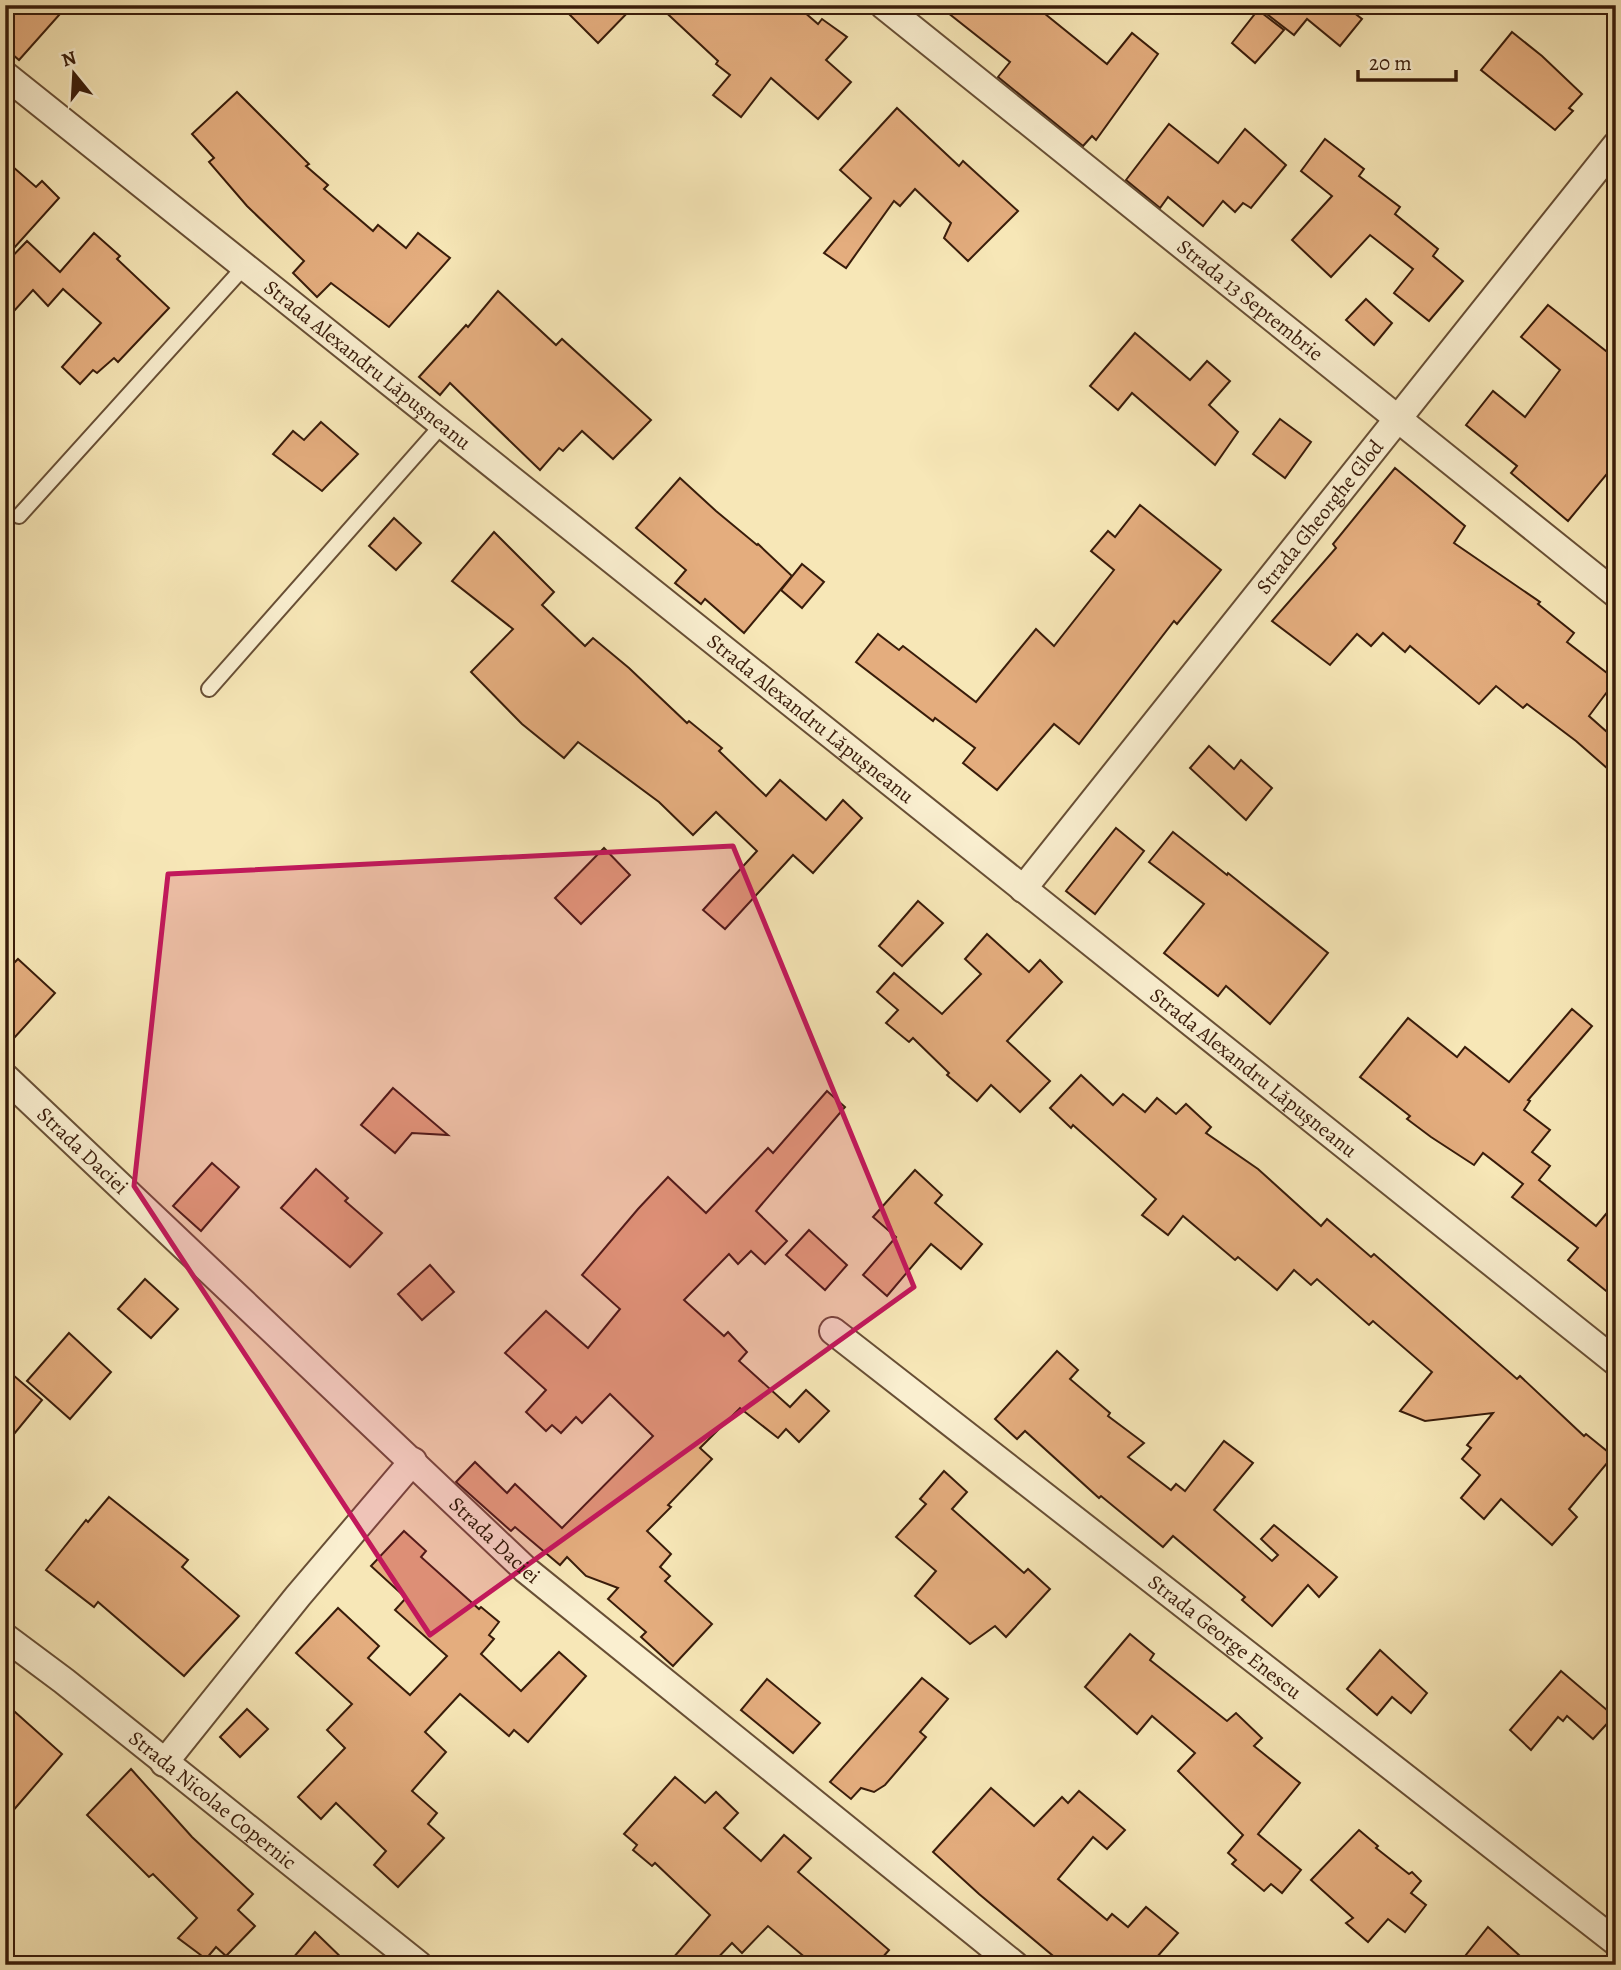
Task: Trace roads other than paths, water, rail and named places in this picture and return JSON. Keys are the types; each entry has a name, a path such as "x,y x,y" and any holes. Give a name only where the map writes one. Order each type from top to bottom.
{"street":[{"name":"Strada 13 Septembrie","path":"883,5 1616,594"},
{"name":"Strada Alexandru Lăpușneanu","path":"5,75 1616,1362"},
{"name":"Strada Gheorghe Glod","path":"1023,890 1616,145"},
{"name":"Strada Daciei","path":"5,1077 526,1570 1015,1965"},
{"name":"Strada George Enescu","path":"833,1331 1616,1942"},
{"path":"164,1763 298,1596 413,1461"},
{"name":"Strada Nicolae Copernic","path":"5,1637 64,1681 419,1965"}],"lane":[{"path":"19,516 244,267"},
{"path":"209,689 442,425"}]}
